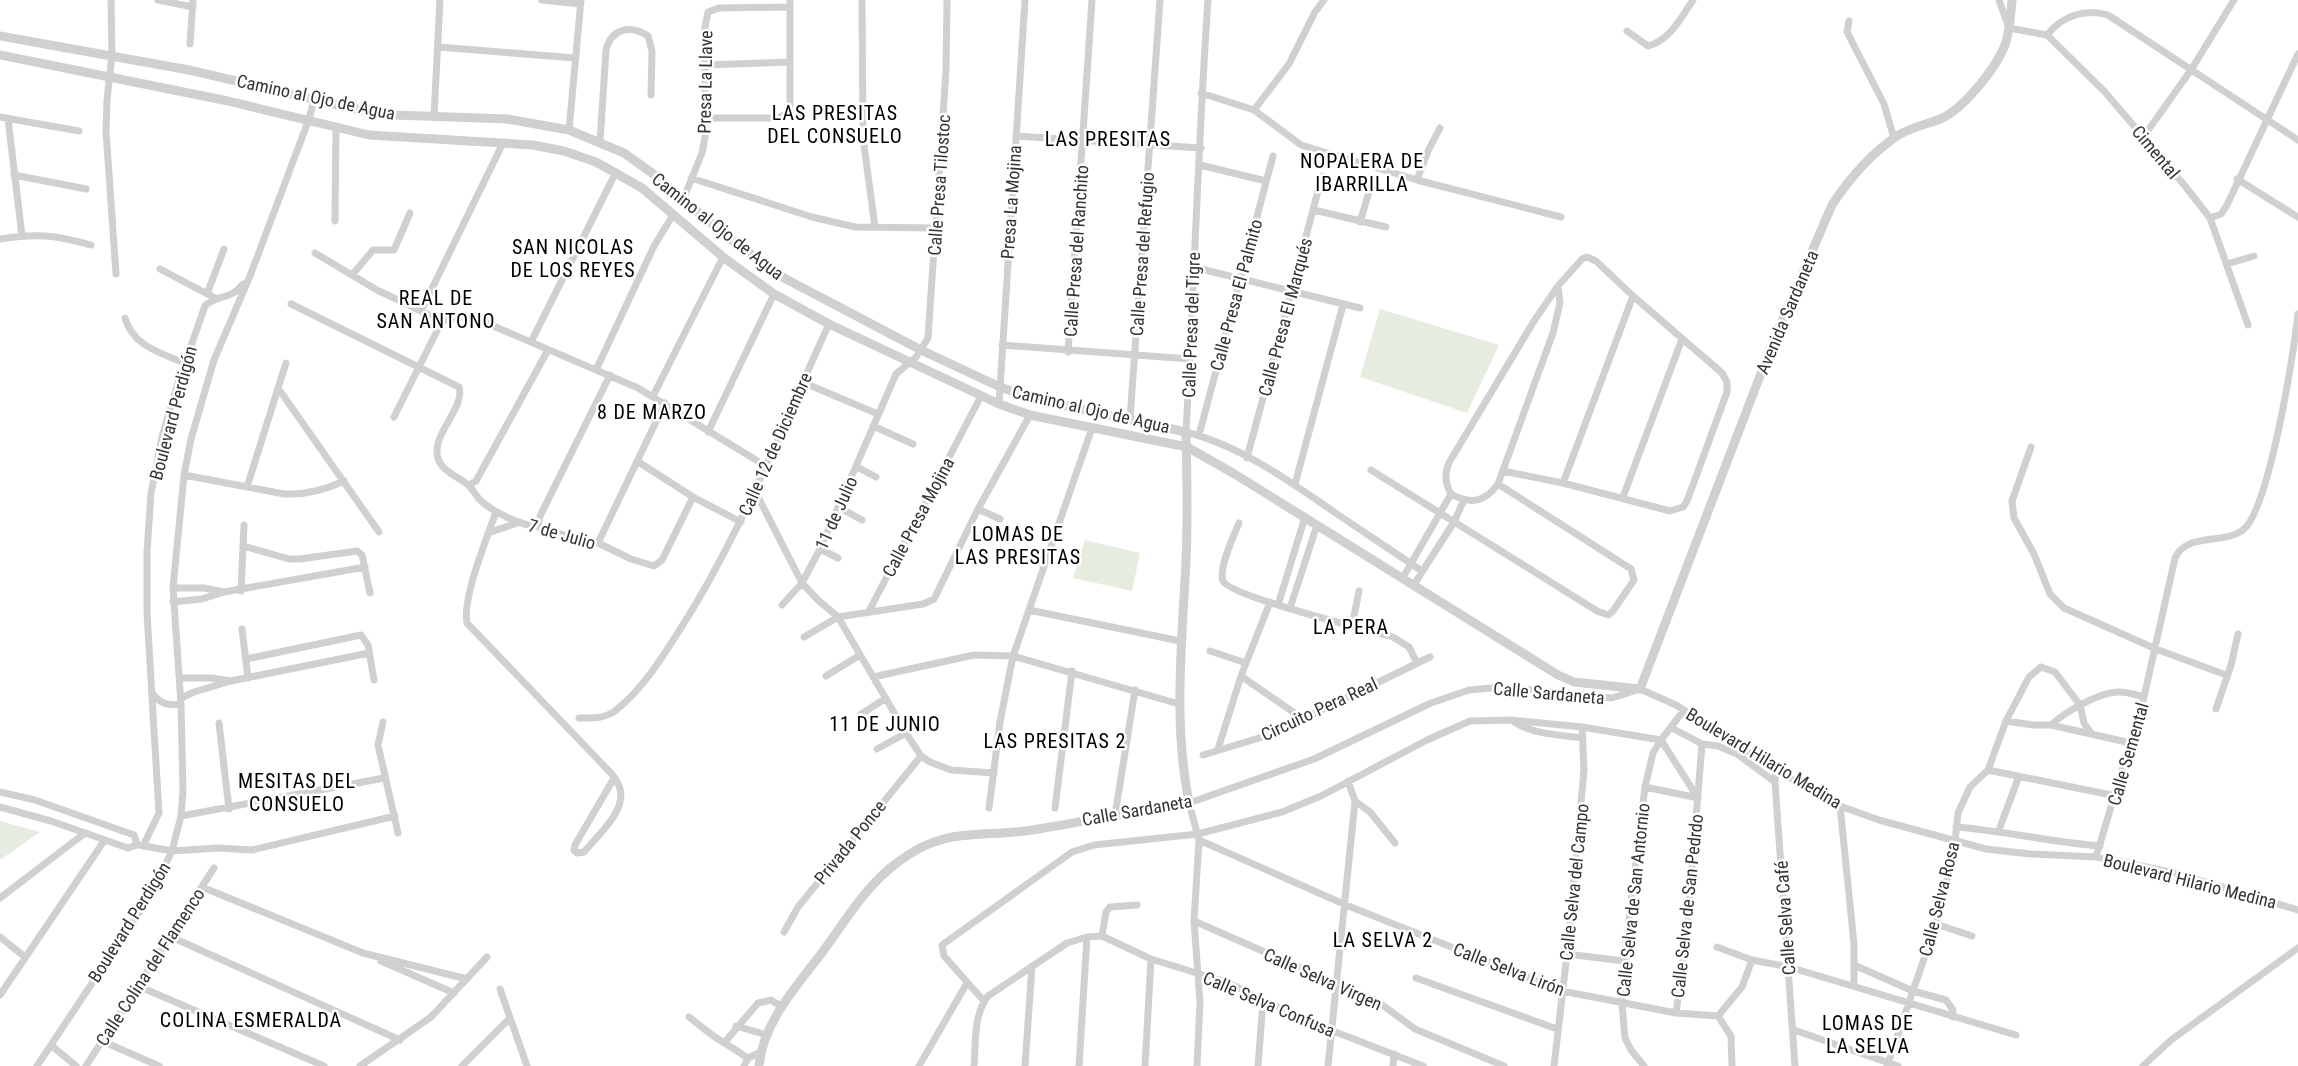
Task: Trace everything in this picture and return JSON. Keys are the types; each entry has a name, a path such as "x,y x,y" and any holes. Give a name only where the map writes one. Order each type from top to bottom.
{"street":[{"path":"111,0 112,55 106,131 116,274"},
{"path":"158,0 193,4 190,44"},
{"path":"434,116 440,0"},
{"path":"542,0 581,2 569,130"},
{"path":"862,0 864,138 874,227"},
{"name":"Calle Presa Tilostoc","path":"909,363 921,350 928,338 946,71 947,0"},
{"name":"Presa La Mojina","path":"999,404 1025,0"},
{"name":"Calle Presa del Ranchito","path":"1068,352 1084,140 1092,0"},
{"name":"Calle Presa del Refugio","path":"1130,419 1160,0"},
{"name":"Calle Presa del Tigre","path":"1198,1066 1200,1002 1196,973 1194,922 1198,834 1189,803 1180,749 1179,704 1180,641 1187,537 1186,432 1193,268 1201,148 1201,93 1208,0"},
{"path":"1254,110 1289,64 1315,12 1324,0"},
{"path":"1627,31 1648,46 1656,44 1674,29 1693,0"},
{"path":"1999,0 2009,28 2047,35 2061,21 2087,12 2108,15 2266,121 2298,140"},
{"name":"Avenida Sardaneta","path":"1640,689 1773,342 1832,205 1845,184 1894,138 1910,128 1940,119 1952,112 1993,67 2005,43 2009,28 2012,0"},
{"path":"2144,136 2191,70 2234,0"},
{"path":"706,118 776,118 787,114 790,105 790,3"},
{"name":"Presa La Llave","path":"683,200 702,153 706,118 704,27 708,12 719,8 790,3"},
{"path":"1849,21 1847,32 1884,104 1894,138"},
{"path":"600,142 606,50 610,36 616,32 626,29 648,36 652,52 651,95"},
{"name":"Cimental","path":"2047,35 2105,92 2144,136 2210,218 2248,325"},
{"path":"0,36 112,55"},
{"path":"438,47 575,58"},
{"path":"2210,218 2221,214 2227,204 2237,179 2296,64 2298,54"},
{"name":"Camino al Ojo de Agua","path":"112,55 189,70 314,100 394,115 507,119 569,130 600,142 624,153 652,173 730,239 784,278 921,350 1000,387 1057,404 1199,435 1295,484 1422,571"},
{"path":"0,56 109,76"},
{"path":"705,65 790,62"},
{"name":"Camino al Ojo de Agua","path":"109,76 396,138 533,145 564,151 616,172 642,188 723,257 774,294 828,324 981,396 1030,415 1186,447 1233,472 1558,675 1574,682 1640,689"},
{"path":"1201,93 1254,110 1301,145 1417,180 1561,217"},
{"name":"Boulevard Perdigón","path":"40,1065 51,1045 148,898 172,851 181,816 183,755 180,678 173,588 184,475 191,439 214,360 250,276 309,119 314,100"},
{"path":"22,236 4,118 79,130"},
{"path":"335,221 336,126"},
{"path":"1417,180 1440,128"},
{"path":"1016,136 1201,148"},
{"path":"421,312 503,143"},
{"name":"Calle Presa El Palmito","path":"1199,435 1273,156"},
{"path":"1200,165 1266,181"},
{"path":"531,342 616,172"},
{"path":"14,175 86,189"},
{"name":"Calle Presa El Marqués","path":"1247,458 1322,176"},
{"path":"692,178 830,222 855,227 936,228"},
{"path":"2237,179 2298,217"},
{"path":"1360,222 1370,192"},
{"path":"1314,210 1386,227"},
{"path":"352,275 373,250 394,250 410,213"},
{"path":"596,370 654,246 673,215"},
{"path":"0,239 49,235 91,245"},
{"path":"208,294 224,249"},
{"path":"315,254 421,312 442,321 465,318 477,319 653,396 708,432 766,466"},
{"path":"2227,264 2254,256"},
{"path":"653,396 723,257"},
{"path":"1504,471 1563,483 1670,511 1683,506 1687,501 1728,387 1726,378 1722,373 1592,258 1582,259 1558,286 1534,321 1446,468 1446,480 1451,494 1464,500 1476,502 1492,493 1498,484 1553,333 1560,303 1558,286"},
{"path":"1193,268 1360,308"},
{"path":"160,269 217,299"},
{"name":"Boulevard Perdigón","path":"140,846 159,813 146,581 151,493 162,437 184,363 205,306 217,299 234,294 250,276"},
{"path":"708,432 774,294"},
{"path":"1563,483 1633,296"},
{"path":"291,304 420,367"},
{"path":"1295,484 1343,305"},
{"name":"Calle Semental","path":"2096,857 2132,743 2156,650 2169,583 2179,551 2198,541 2242,531 2247,525 2259,499 2276,440 2293,355 2298,314"},
{"path":"125,318 128,330 137,340 184,363"},
{"path":"394,417 442,321"},
{"name":"Calle 12 de Diciembre","path":"579,718 602,718 615,711 644,681 690,614 719,564 756,491 828,324"},
{"path":"1623,498 1682,339"},
{"path":"1002,345 1068,352 1190,359"},
{"path":"469,485 476,481 548,350"},
{"path":"247,486 286,362"},
{"name":"11 de Julio","path":"782,605 802,583 820,549 857,468 896,374 909,363"},
{"name":"7 de Julio","path":"420,367 459,387 460,396 436,450 443,466 469,485 478,498 496,512 527,526 538,526 542,530 598,543 650,565 657,565 662,560 693,497"},
{"path":"538,526 540,516 610,376"},
{"path":"802,382 878,414"},
{"path":"278,388 379,532"},
{"name":"Calle Presa Mojina","path":"869,610 981,396"},
{"path":"598,543 665,403"},
{"path":"804,637 838,617 869,610 930,602 938,592 978,509 1030,415"},
{"path":"874,426 913,444"},
{"path":"989,808 1008,677 1013,656 1092,428"},
{"path":"2031,446 2012,501 2014,518 2034,554 2050,594 2064,608 2156,650 2226,675"},
{"path":"637,461 693,497 741,522"},
{"path":"857,468 876,477"},
{"path":"1371,470 1596,611 1608,615 1613,611 1634,580 1631,569 1498,484"},
{"path":"184,475 301,494 332,487 344,481"},
{"path":"756,491 802,583 838,617 921,756 930,762 951,770 994,773"},
{"path":"1402,579 1451,494"},
{"path":"1413,586 1454,522 1464,500"},
{"path":"838,507 862,520"},
{"path":"978,509 1000,519"},
{"path":"496,512 472,588 466,611 467,623 614,778 619,786 621,796 619,807 584,852 577,853 574,850 575,845 614,778"},
{"path":"1278,605 1305,517"},
{"path":"488,533 520,522"},
{"path":"1239,523 1222,574 1228,587 1278,605 1402,641 1409,647 1417,663"},
{"path":"241,591 244,525"},
{"path":"1290,608 1317,525"},
{"path":"243,546 300,559 357,551 362,555 370,593"},
{"path":"820,549 838,558"},
{"path":"173,602 202,599 224,592 241,591 365,567"},
{"path":"173,588 204,588 224,592"},
{"path":"1352,626 1359,591"},
{"path":"1218,749 1246,663 1270,602"},
{"path":"1029,610 1180,641"},
{"path":"242,629 248,678"},
{"path":"2216,709 2226,675 2231,665 2238,634"},
{"path":"246,659 355,635 365,639 374,680"},
{"path":"1210,651 1246,663"},
{"path":"152,692 160,702 166,705 181,701 194,692 231,681 369,654"},
{"path":"826,676 860,655"},
{"path":"873,677 974,655 1013,656 1072,671 1179,704"},
{"name":"Circuito Pera Real","path":"1203,755 1272,734 1430,657"},
{"name":"Calle Selva Rosa","path":"1888,1064 1936,924 1951,867 1958,813 1970,787 1988,770 2006,721 2029,677 2040,668 2055,672 2080,705"},
{"path":"1055,808 1072,671"},
{"path":"1242,676 1304,719"},
{"path":"180,678 212,678 231,681"},
{"name":"Calle Sardaneta","path":"759,1066 760,1052 782,1007 865,893 888,870 917,849 932,842 953,836 1027,830 1189,803 1305,762 1431,703 1469,690 1503,687 1612,698 1640,689"},
{"name":"Boulevard Hilario Medina","path":"1640,689 1652,693 1684,710 1776,770 1840,806 1879,820 1955,839 1986,849 2030,854 2096,857 2179,874 2298,910"},
{"path":"1115,815 1135,690"},
{"path":"2051,725 2080,705 2115,692 2144,697"},
{"path":"860,715 886,698"},
{"path":"2080,705 2084,724 2091,733"},
{"name":"Calle Selva de San Antornio","path":"1644,1066 1631,1050 1625,1038 1622,1004 1624,961 1645,787 1653,753 1684,710"},
{"path":"1511,720 1524,728 1538,732 1584,738"},
{"path":"974,1066 978,1018 984,1001 944,956 942,948 944,942 1072,852 1094,845 1198,834 1282,812 1321,796 1427,740 1470,721 1511,720 1582,727 1661,740 1698,798"},
{"path":"2006,721 2033,725 2051,725 2132,743"},
{"path":"383,722 378,745 398,833"},
{"path":"219,724 229,809"},
{"name":"Calle Selva del Campo","path":"1554,1066 1567,954 1584,770 1582,727"},
{"path":"1672,728 1702,744 1718,746 1737,754 1775,782"},
{"path":"877,749 906,733"},
{"name":"Calle Selva de San Pedrdo","path":"1676,1013 1687,930 1702,744"},
{"name":"Privada Ponce","path":"784,932 798,907 921,756"},
{"name":"Calle Selva Café","path":"1776,770 1775,782 1796,1066"},
{"path":"1988,770 2116,796"},
{"path":"2000,830 2019,776"},
{"path":"181,816 229,809 384,778"},
{"path":"1328,1066 1338,985 1355,801 1348,782"},
{"path":"1645,787 1698,798"},
{"path":"0,792 56,808 134,835 140,846"},
{"path":"1355,801 1370,812 1395,843"},
{"path":"1840,806 1854,965 1854,986"},
{"path":"0,807 51,820 128,848 140,846 172,851 218,848 252,850 395,816"},
{"path":"51,820 56,808"},
{"path":"1956,827 2000,830 2061,843 2100,846"},
{"path":"0,898 85,833"},
{"name":"Calle Selva Lirón","path":"1198,834 1346,906 1562,991 1676,1013 1718,1016"},
{"path":"0,995 104,840"},
{"name":"Calle Colina del Flamenco","path":"86,1066 214,868"},
{"path":"202,887 363,953 454,993"},
{"path":"1102,936 1106,912 1113,906 1137,905"},
{"name":"Calle Selva Virgen","path":"1194,922 1377,1001 1415,1029 1504,1066"},
{"path":"1936,924 1972,936"},
{"path":"169,936 400,1040"},
{"name":"Calle Selva Confusa","path":"984,1001 994,991 1067,943 1087,937 1102,936 1151,959 1226,982 1263,1002 1332,1032 1422,1066"},
{"path":"0,937 25,957"},
{"path":"1079,1066 1087,937"},
{"path":"1716,947 1752,960 1789,967 2016,1035"},
{"path":"2143,1066 2171,1040 2298,948"},
{"path":"363,953 468,979"},
{"path":"1567,954 1624,961"},
{"path":"360,1066 422,1024 468,979 487,957"},
{"path":"1145,1066 1151,959"},
{"path":"1732,1066 1731,1036 1718,1016 1742,986 1752,960"},
{"path":"1854,965 1913,991 1946,1000 1953,1010 1953,1017"},
{"path":"1026,1066 1032,966"},
{"path":"1416,978 1557,1029"},
{"path":"919,1066 967,983"},
{"path":"138,986 324,1066"},
{"path":"500,989 527,1066"},
{"path":"724,1043 736,1026 758,1003 771,1000 782,1007"},
{"path":"1258,1066 1263,1002"},
{"path":"689,1016 724,1043 748,1058"},
{"path":"462,1066 510,1018"},
{"path":"736,1026 767,1035"},
{"path":"1794,1030 1898,1066"},
{"path":"102,1041 159,1066"},
{"path":"51,1045 76,1066"},
{"path":"744,1066 748,1058 760,1052"},
{"path":"1393,1066 1394,1054"}],"shaded area":[{"path":"1380,309 1499,345 1467,413 1360,377"},
{"path":"1085,540 1140,553 1132,591 1073,578"},
{"path":"0,821 40,832 0,860"}],"district":[{"name":"LAS PRESITAS DEL CONSUELO","path":"835,124"},
{"name":"LAS PRESITAS","path":"1108,139"},
{"name":"NOPALERA DE IBARRILLA","path":"1362,172"},
{"name":"SAN NICOLAS DE LOS REYES","path":"573,258"},
{"name":"REAL DE SAN ANTONO","path":"436,310"},
{"name":"8 DE MARZO","path":"652,412"},
{"name":"LOMAS DE LAS PRESITAS","path":"1018,546"},
{"name":"LA PERA","path":"1351,627"},
{"name":"11 DE JUNIO","path":"885,724"},
{"name":"LAS PRESITAS 2","path":"1055,741"},
{"name":"MESITAS DEL CONSUELO","path":"297,792"},
{"name":"LA SELVA 2","path":"1383,940"},
{"name":"COLINA ESMERALDA","path":"251,1020"},
{"name":"LOMAS DE LA SELVA","path":"1868,1034"}]}
